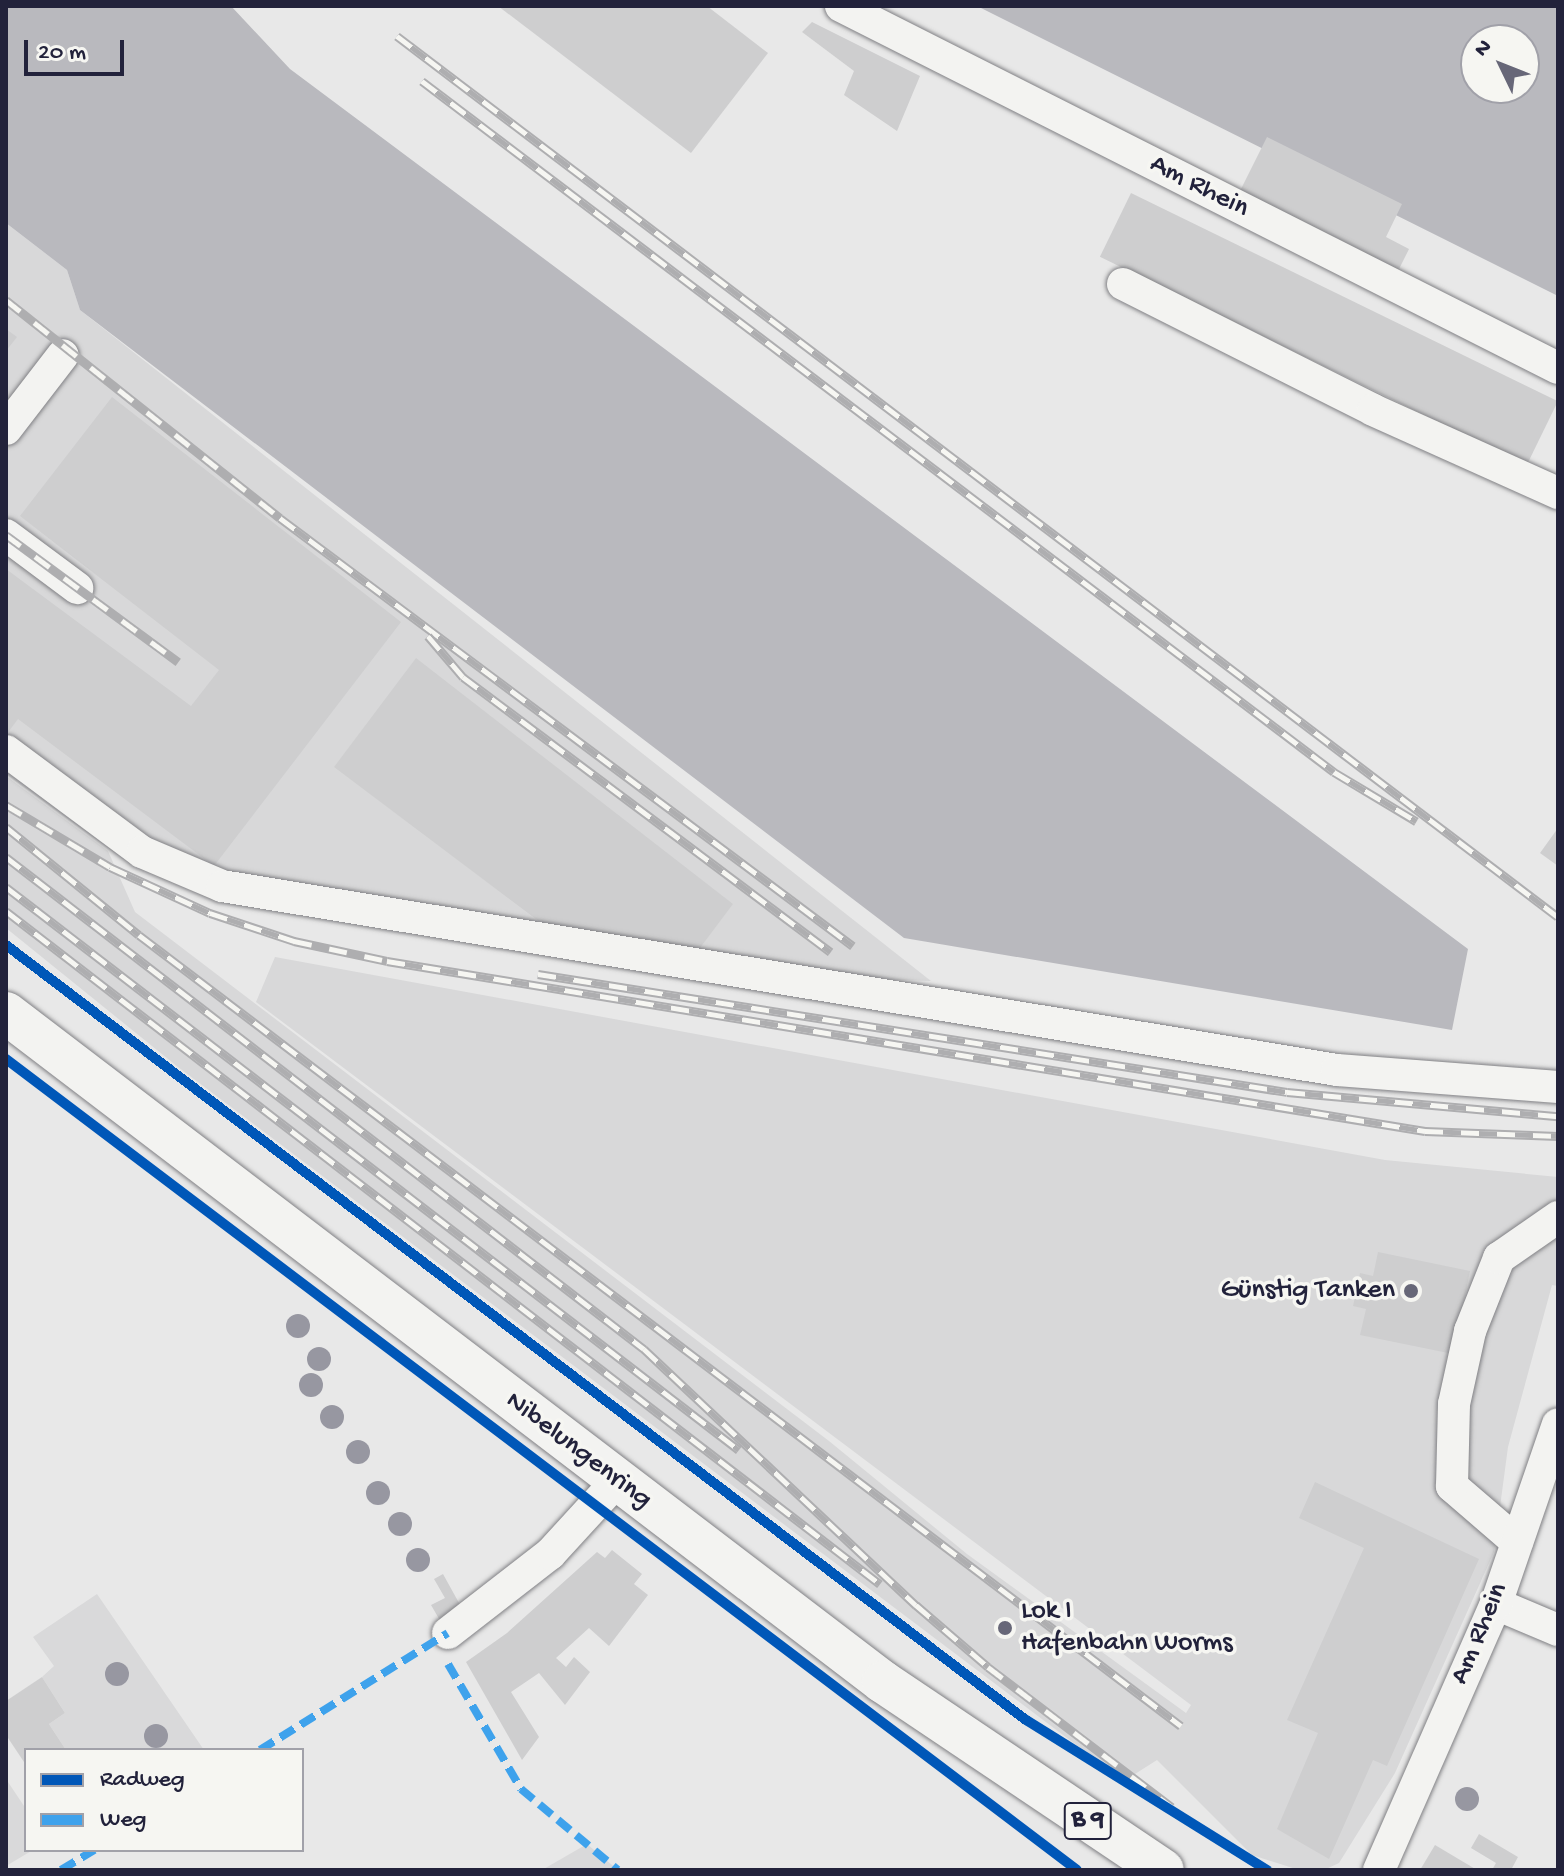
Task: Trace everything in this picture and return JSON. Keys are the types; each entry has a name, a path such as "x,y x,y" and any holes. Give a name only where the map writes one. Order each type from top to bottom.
{"main road":[{"name":"Nibelungenring","path":"6,1013 883,1682 1163,1870"}],"street":[{"name":"Am Rhein","path":"841,6 1558,368"},
{"path":"1123,284 1373,410 1558,493"},
{"path":"6,429 63,355"},
{"path":"6,535 77,588"},
{"path":"6,751 142,852 222,886 1337,1070 1558,1087"},
{"path":"1517,1542 1452,1486 1454,1404 1470,1331 1499,1258 1558,1217"},
{"name":"Am Rhein","path":"1379,1870 1389,1839 1496,1604 1558,1424"},
{"path":"448,1633 550,1554 617,1481"},
{"path":"1496,1604 1558,1630"},
{"name":"Am Rhein","path":"1364,1870 1389,1839"}],"shaded area":[{"path":"6,6 231,6 290,69 1468,949 1452,1030 904,938 80,310 67,270 6,223"},
{"path":"977,6 1558,6 1558,296"},
{"path":"6,223 67,270 80,310 931,981 839,978 123,859 6,774"},
{"path":"6,776 108,851 135,912 829,1441 967,1554 1186,1713 1191,1705 256,1002 275,957 1385,1160 1558,1177 1558,1286 1552,1285 1508,1447 1494,1552 1395,1773 1339,1863 1324,1870 1299,1870 1252,1855 1157,1760 1124,1781 178,1067 6,928"},
{"path":"97,1594 203,1748 65,1748 49,1724 65,1713 42,1677 54,1666 33,1637"},
{"path":"6,1779 24,1806 24,1852 30,1852 6,1866"},
{"path":"587,1844 618,1870 542,1870"}],"building":[{"path":"498,6 707,6 768,53 691,153"},
{"path":"812,22 920,76 897,131 844,95 854,71 802,32"},
{"path":"1267,137 1402,204 1386,237 1409,249 1395,277 1236,199"},
{"path":"1131,193 1558,401 1527,465 1100,257"},
{"path":"6,329 17,337 6,351"},
{"path":"112,397 401,622 214,866 18,719 6,735 6,569 191,706 219,670 20,516"},
{"path":"416,658 733,904 697,952 548,928 334,767"},
{"path":"1558,828 1558,866 1540,853"},
{"name":"Günstig Tanken","path":"1378,1252 1470,1271 1453,1354 1360,1335 1366,1309 1353,1306 1360,1273 1373,1276"},
{"path":"1315,1482 1479,1559 1387,1766 1373,1760 1329,1859 1277,1829 1318,1733 1287,1720 1364,1548 1299,1518"},
{"path":"612,1550 642,1574 634,1584 648,1595 609,1646 589,1628 556,1658 566,1667 574,1657 590,1672 565,1705 539,1673 511,1692 539,1737 522,1760 466,1662 507,1633 597,1552 605,1558"},
{"path":"443,1574 464,1612 442,1624 431,1605 445,1598 434,1579"},
{"path":"42,1677 65,1713 49,1724 65,1748 24,1748 24,1762 6,1735 6,1701"},
{"path":"1479,1834 1518,1857 1511,1870 1492,1870 1496,1863 1471,1848"},
{"path":"1435,1845 1477,1870 1420,1870"}],"railway":[{"path":"397,36 1558,917"},
{"path":"422,81 1334,772 1416,821"},
{"path":"6,300 280,518 853,946"},
{"path":"6,535 178,662"},
{"path":"428,636 463,677 830,952"},
{"path":"6,805 110,867 210,913 294,941 387,961 1425,1131 1558,1136"},
{"path":"6,827 139,935 1181,1726"},
{"path":"6,857 644,1349 916,1605 988,1667 1172,1807"},
{"path":"6,887 739,1450"},
{"path":"6,911 880,1584"},
{"path":"538,974 1287,1092 1558,1116"}],"marked path":[{"path":"263,1748 448,1633"},
{"path":"448,1664 521,1789 618,1870"},
{"path":"61,1870 91,1852"}],"cycle path":[{"path":"6,945 1026,1720 1267,1870"},
{"path":"6,1059 1077,1870"}],"place":[{"name":"Günstig Tanken","path":"1411,1291"},
{"name":"Lok I Hafenbahn Worms","path":"1005,1628"}]}
